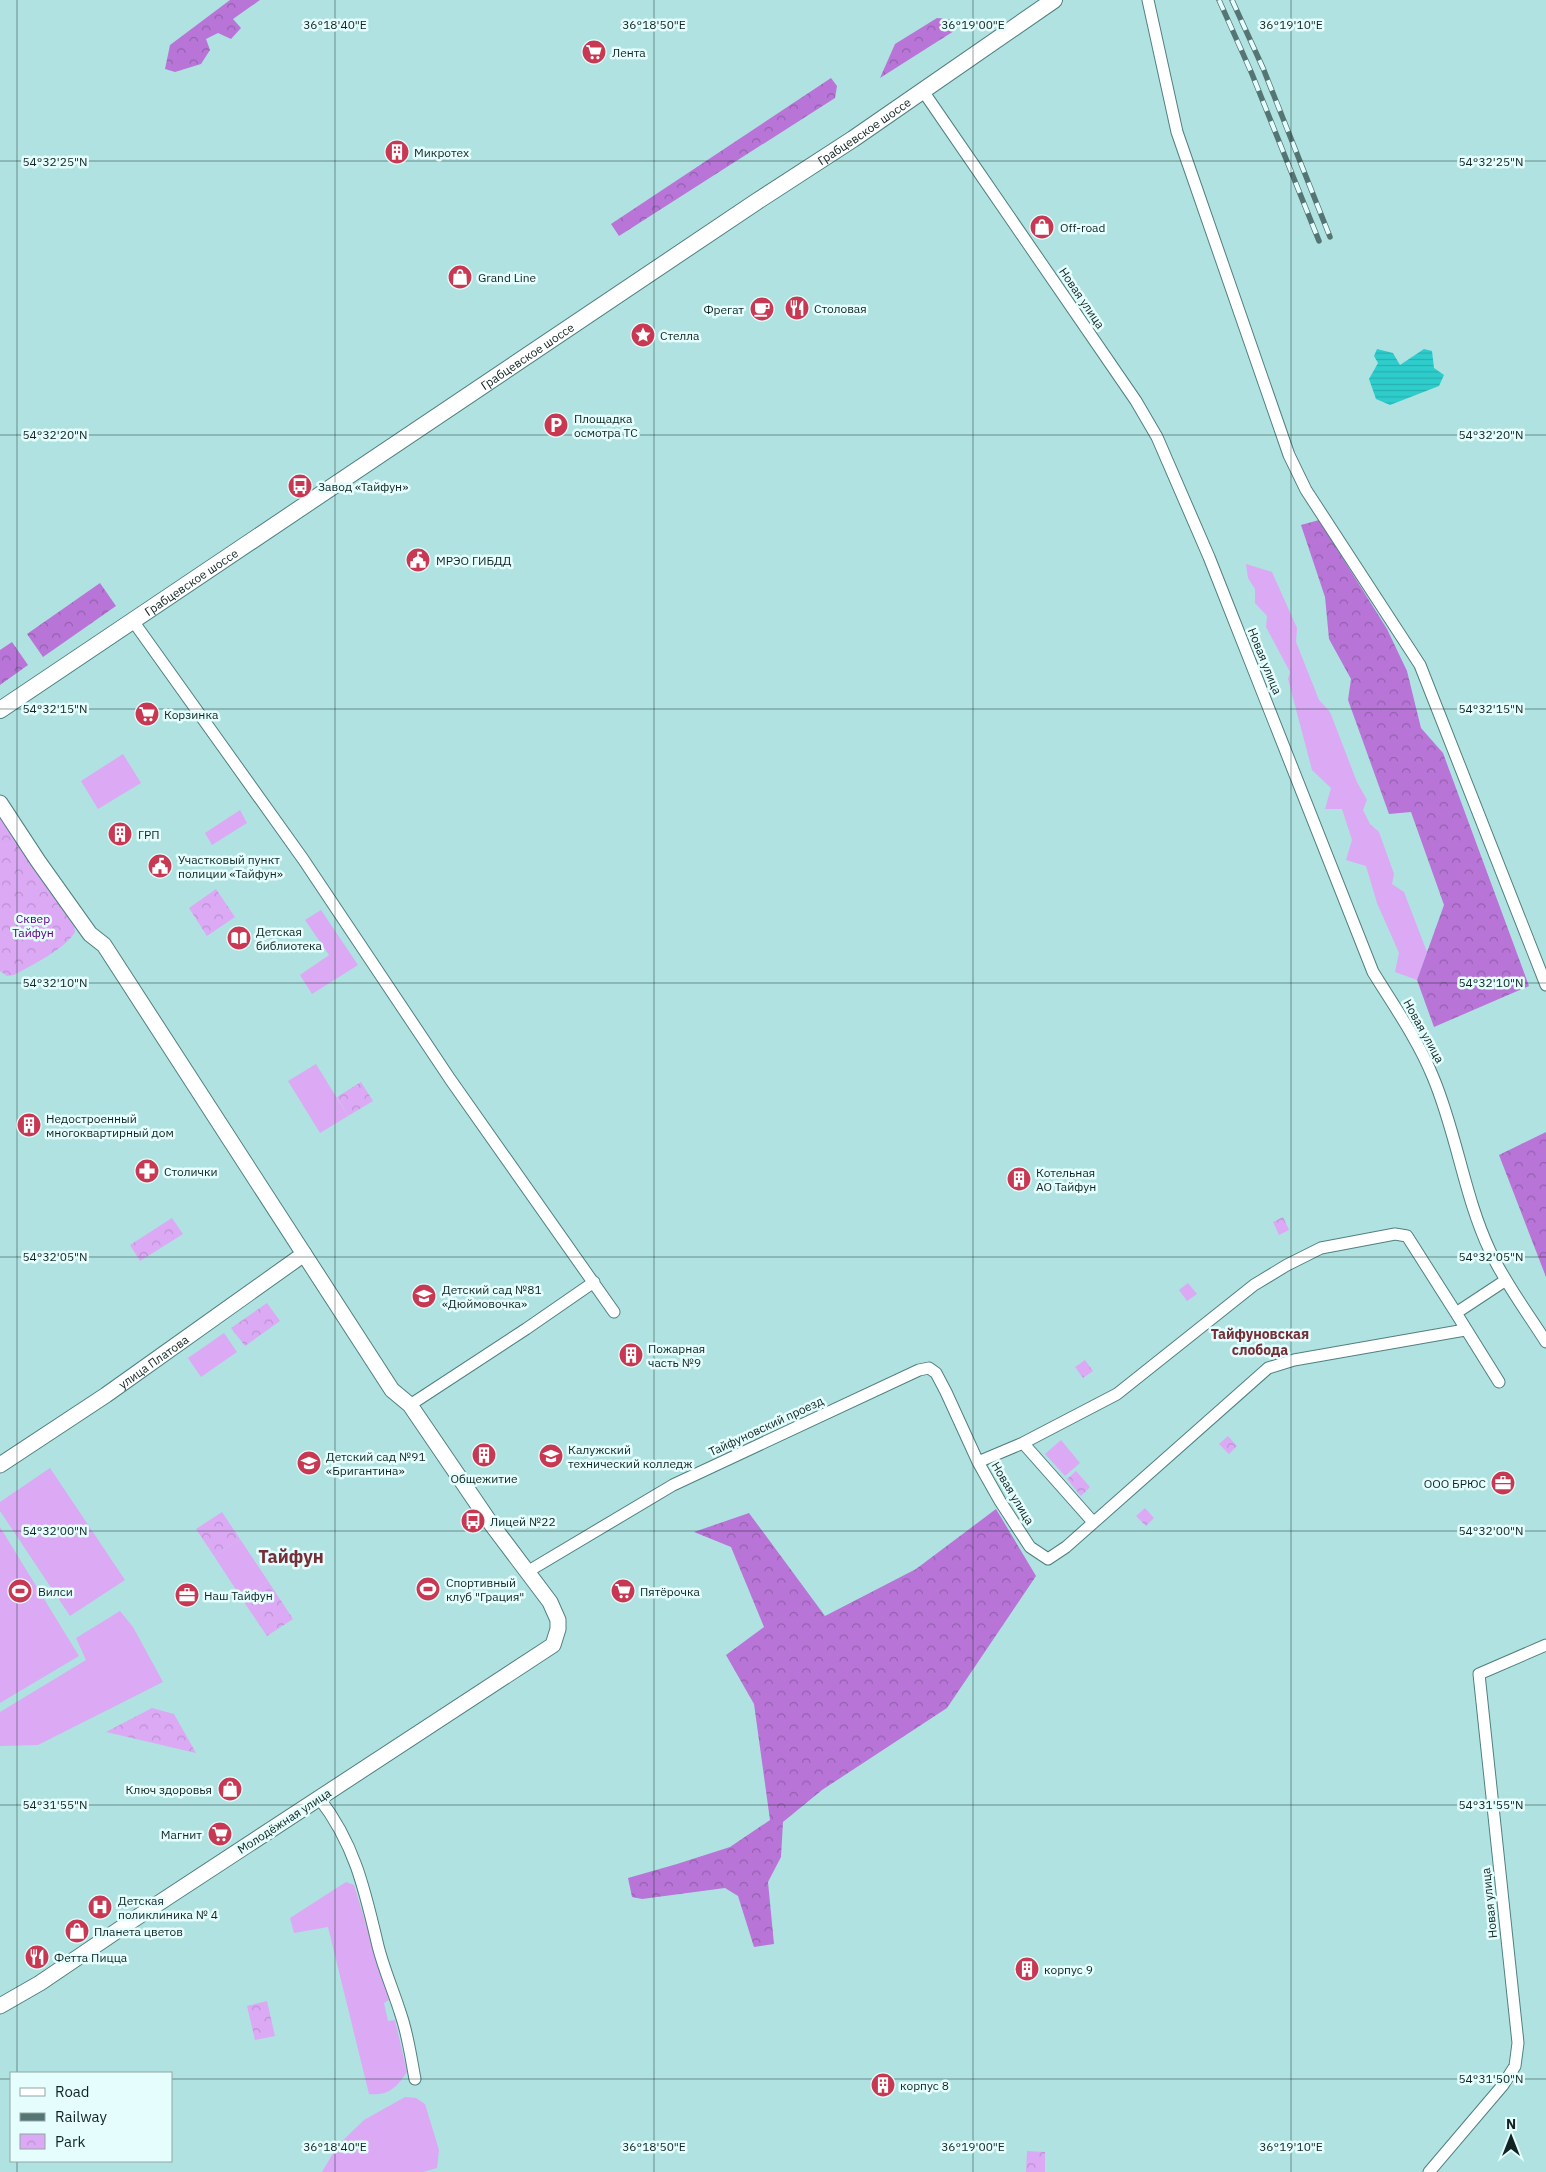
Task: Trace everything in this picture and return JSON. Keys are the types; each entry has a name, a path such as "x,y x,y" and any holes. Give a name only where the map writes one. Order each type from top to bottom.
{"main road":[{"name":"Грабцевское шоссе","path":"0,710 923,91 1054,0"}],"street":[{"path":"1148,0 1177,132 1289,455 1306,490 1420,665 1546,984"},
{"name":"Новая улица","path":"923,91 1136,401 1157,437 1212,566 1373,972 1403,1021 1434,1078 1454,1136 1472,1205 1490,1251 1506,1280 1546,1342"},
{"path":"133,621 303,859 450,1079 614,1312"},
{"path":"0,803 38,861 90,934 104,945 392,1390 410,1405 526,1572"},
{"name":"Новая улица","path":"1465,1330 1294,1360 1268,1368 1066,1547 1048,1559 1030,1547 1000,1501 978,1462 1023,1443 1117,1394 1254,1285 1287,1265 1322,1248 1395,1234 1407,1236 1465,1330 1500,1382"},
{"name":"улица Платова","path":"0,1465 106,1395 304,1254"},
{"path":"1456,1313 1506,1280"},
{"path":"410,1405 594,1282"},
{"name":"Тайфуновский проезд","path":"526,1572 673,1485 919,1370 929,1368 936,1373 978,1462"},
{"path":"1023,1443 1093,1522"},
{"name":"Молодёжная улица","path":"0,2006 40,1983 553,1645 558,1629 558,1620 550,1602 526,1572"},
{"name":"Новая улица","path":"1429,2172 1503,2085 1515,2066 1518,2043 1479,1674 1546,1645"},
{"path":"319,1798 335,1818 354,1858 370,1910 378,1947 402,2015 415,2079"}],"green space":[{"path":"230,0 260,0 233,19 241,28 231,39 218,33 206,39 210,50 201,64 175,72 165,69 170,45"},
{"path":"937,18 955,20 954,31 880,78 895,44"},
{"path":"831,78 837,86 835,98 619,236 611,224"},
{"path":"1319,520 1387,629 1407,671 1421,728 1443,753 1529,986 1434,1027 1417,980 1444,905 1411,812 1389,814 1348,700 1351,679 1329,639 1325,597 1301,525"},
{"path":"1246,564 1272,572 1297,628 1296,642 1319,700 1330,712 1357,782 1367,800 1363,810 1370,824 1379,832 1394,874 1392,884 1404,892 1427,952 1417,980 1395,972 1399,953 1377,903 1366,866 1346,860 1352,840 1342,809 1325,809 1331,788 1312,770 1288,679 1290,672 1266,627 1267,616 1255,603 1255,589 1248,578"},
{"path":"100,583 116,606 43,657 27,634"},
{"path":"12,642 28,665 0,685 0,650"},
{"path":"123,754 141,783 98,809 81,781"},
{"path":"240,810 247,823 212,845 205,833"},
{"name":"Сквер Тайфун","path":"0,814 74,926 75,932 64,944 48,956 14,975 7,976 0,971"},
{"path":"216,889 235,917 207,936 189,908"},
{"path":"321,910 358,965 312,994 300,975 329,955 305,920"},
{"path":"316,1064 348,1116 320,1133 288,1081"},
{"path":"361,1082 373,1101 348,1116 337,1097"},
{"path":"1546,1132 1546,1277 1499,1155"},
{"path":"1283,1217 1289,1230 1279,1235 1273,1222"},
{"path":"172,1218 183,1234 140,1261 130,1245"},
{"path":"1188,1283 1197,1294 1187,1301 1179,1290"},
{"path":"267,1303 280,1321 245,1346 231,1328"},
{"path":"224,1333 237,1352 201,1377 188,1358"},
{"path":"1085,1360 1093,1371 1083,1378 1075,1367"},
{"path":"1228,1436 1237,1446 1229,1454 1219,1444"},
{"path":"1061,1440 1080,1463 1065,1476 1045,1454"},
{"path":"50,1468 125,1580 70,1616 0,1511 0,1502"},
{"path":"1076,1471 1090,1487 1081,1496 1067,1479"},
{"path":"1145,1508 1154,1518 1146,1526 1136,1516"},
{"path":"996,1509 1036,1576 947,1708 822,1790 783,1822 781,1857 768,1882 774,1944 754,1947 738,1896 725,1888 642,1899 632,1897 628,1878 730,1847 770,1820 754,1704 726,1655 764,1627 731,1547 694,1532 749,1513 825,1616 916,1569"},
{"path":"222,1512 240,1539 214,1556 196,1529"},
{"name":"Вилси","path":"0,1527 79,1656 0,1703"},
{"path":"240,1539 268,1581 242,1599 214,1556"},
{"path":"268,1581 293,1619 267,1636 242,1599"},
{"path":"120,1611 133,1627 163,1682 38,1745 0,1746 0,1712 86,1660 76,1638"},
{"path":"152,1708 174,1714 196,1753 106,1732"},
{"path":"346,1882 354,1885 389,2000 384,2003 388,2021 395,2020 407,2072 396,2086 382,2094 369,2094 328,1927 294,1933 290,1918"},
{"path":"267,2001 275,2036 255,2040 247,2006"},
{"path":"405,2097 416,2098 425,2104 439,2150 437,2168 423,2172 322,2172 338,2145 364,2120"},
{"path":"1027,2151 1045,2152 1045,2172 1026,2172"}],"water":[{"path":"1377,349 1393,353 1400,365 1424,349 1432,351 1434,368 1444,375 1439,386 1390,405 1376,399 1369,379 1378,363 1374,356"}],"railway":[{"path":"1219,0 1252,74 1319,241"},
{"path":"1232,0 1263,68 1330,237"}],"place":[{"name":"Лента","path":"594,52"},
{"name":"Микротех","path":"397,152"},
{"name":"Off-road","path":"1042,227"},
{"name":"Grand Line","path":"460,277"},
{"name":"Столовая","path":"797,308"},
{"name":"Фрегат","path":"762,309"},
{"name":"Стелла","path":"643,335"},
{"name":"Площадка осмотра ТС","path":"556,425"},
{"name":"Завод «Тайфун»","path":"300,486"},
{"name":"МРЭО ГИБДД","path":"418,560"},
{"name":"Корзинка","path":"147,714"},
{"name":"ГРП","path":"120,834"},
{"name":"Участковый пункт полиции «Тайфун»","path":"160,866"},
{"name":"Детская библиотека","path":"239,938"},
{"name":"Недостроенный многоквартирный дом","path":"29,1125"},
{"name":"Столички","path":"147,1171"},
{"name":"Котельная АО Тайфун","path":"1019,1179"},
{"name":"Детский сад №81 «Дюймовочка»","path":"424,1296"},
{"name":"Пожарная часть №9","path":"631,1355"},
{"name":"Общежитие","path":"484,1455"},
{"name":"Калужский технический колледж","path":"551,1456"},
{"name":"Детский сад №91 «Бригантина»","path":"309,1463"},
{"name":"ООО БРЮС","path":"1503,1483"},
{"name":"Лицей №22","path":"473,1521"},
{"name":"Спортивный клуб \"Грация\"","path":"428,1589"},
{"name":"Вилси","path":"20,1591"},
{"name":"Пятёрочка","path":"623,1591"},
{"name":"Наш Тайфун","path":"187,1595"},
{"name":"Ключ здоровья","path":"230,1789"},
{"name":"Магнит","path":"220,1834"},
{"name":"Детская поликлиника № 4","path":"100,1907"},
{"name":"Планета цветов","path":"77,1931"},
{"name":"Фетта Пицца","path":"37,1957"},
{"name":"корпус 9","path":"1027,1969"},
{"name":"корпус 8","path":"883,2085"}],"district":[{"name":"Тайфуновская слобода","path":"1260,1342"},
{"name":"Тайфун","path":"291,1556"}]}
